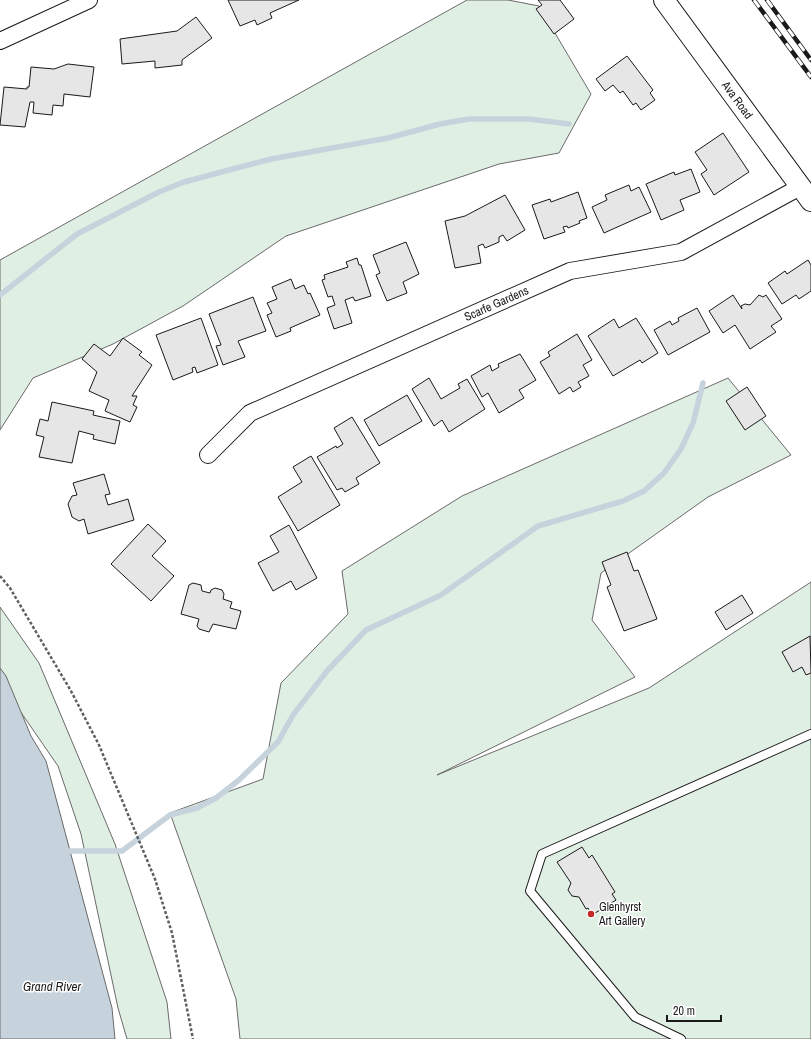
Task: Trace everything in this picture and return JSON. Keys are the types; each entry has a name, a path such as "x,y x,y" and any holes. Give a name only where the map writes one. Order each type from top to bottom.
{"street":[{"path":"0,41 89,0"},
{"name":"Ava Road","path":"664,0 806,194"},
{"name":"Scarfe Gardens","path":"208,455 250,413 570,271 681,252 806,194"}],"lane":[{"path":"681,1039 635,1017 530,891 542,854 811,734"}],"path":[{"path":"0,576 10,588 71,691 99,745 155,879 172,933 193,1039"}],"green space":[{"path":"467,0 508,0 539,6 591,94 559,153 499,164 286,236 183,306 113,344 33,378 0,430 0,260"},
{"path":"728,378 791,455 708,497 601,573 592,620 635,677 437,775 649,688 811,582 811,1039 240,1039 236,999 170,813 263,779 281,683 348,614 342,571 462,496"},
{"path":"0,607 39,663 115,844 167,1002 171,1039 127,1039 118,1008 81,834 58,766 0,682"}],"water":[{"name":"Grand River","path":"0,668 6,676 31,736 46,761 112,1008 115,1039 0,1039"}],"building":[{"path":"228,0 299,0 270,13 272,18 257,25 255,20 240,26"},
{"path":"538,0 560,0 574,19 554,34 536,9 542,5"},
{"path":"196,17 212,38 182,60 182,65 155,68 155,61 122,64 120,39 177,31"},
{"path":"627,56 653,90 650,93 655,100 641,110 636,103 633,105 623,91 620,93 613,85 605,91 596,79"},
{"path":"68,64 94,67 90,97 64,94 63,106 53,105 52,115 33,113 34,102 30,102 25,127 0,125 4,87 27,89 27,87 29,87 31,67 54,69"},
{"path":"723,133 749,172 714,195 701,174 707,170 695,152"},
{"path":"691,169 700,192 680,200 684,210 661,220 646,184 674,172 675,175"},
{"path":"629,185 631,191 639,187 651,212 604,233 592,207 607,200 605,195"},
{"path":"578,192 587,218 568,228 567,226 563,227 565,232 544,239 532,205 550,199 551,202"},
{"path":"505,195 525,230 507,241 503,235 499,237 499,242 485,248 483,244 478,246 481,263 455,268 445,221 465,216"},
{"path":"406,242 419,274 403,282 407,293 387,301 376,275 380,273 373,255"},
{"path":"357,258 359,265 361,265 371,296 355,301 353,297 345,300 352,323 334,329 327,308 335,305 332,296 328,297 322,280 325,279 324,275 348,267 346,262"},
{"path":"808,260 811,265 811,291 799,299 796,295 782,304 768,283 785,271 787,274"},
{"path":"291,279 295,289 304,285 308,294 310,293 320,315 290,328 291,331 276,337 267,315 272,313 267,303 277,299 272,287"},
{"path":"733,295 742,309 741,306 745,304 750,305 759,295 763,297 766,295 782,319 771,326 776,332 750,349 735,325 723,333 709,311"},
{"path":"253,297 266,331 238,341 245,357 223,365 216,346 221,345 209,314"},
{"path":"697,308 710,332 668,355 654,330 670,321 672,325 679,321 678,318"},
{"path":"201,318 218,365 197,373 195,367 192,368 193,372 173,380 156,335"},
{"path":"636,318 658,353 642,363 640,360 613,376 588,336 614,319 619,328"},
{"path":"577,334 592,360 583,365 589,376 578,382 581,387 573,392 570,387 559,394 540,362 550,356 548,352"},
{"path":"123,338 142,352 139,355 152,365 132,396 137,396 133,405 137,407 130,422 105,411 109,400 89,391 97,372 82,359 94,344 110,356"},
{"path":"520,354 536,380 519,390 524,398 499,413 488,393 482,397 471,376 490,365 492,371 499,367 498,364"},
{"path":"429,378 441,399 460,388 458,384 467,379 485,409 449,432 442,420 434,426 412,389"},
{"path":"747,387 766,416 745,430 726,401"},
{"path":"407,395 422,421 379,446 364,420"},
{"path":"52,402 94,411 93,415 120,421 115,444 93,439 94,435 79,431 72,463 39,457 44,437 36,435 40,419 48,421"},
{"path":"352,417 380,463 356,478 359,484 345,492 342,488 337,490 317,457 336,446 337,448 343,444 334,428"},
{"path":"311,456 340,505 298,531 278,497 302,482 293,467"},
{"path":"104,474 110,494 105,495 108,505 128,499 134,520 88,534 84,519 79,521 72,517 68,504 72,496 77,495 73,483"},
{"path":"148,524 166,541 152,556 174,576 151,601 111,564"},
{"path":"289,525 317,578 296,590 291,581 273,591 258,563 279,552 270,536"},
{"path":"627,552 634,571 638,570 657,619 624,631 607,587 611,585 602,562"},
{"path":"193,583 201,585 202,591 210,593 211,590 215,588 222,590 224,594 223,599 232,602 230,608 241,611 236,629 213,624 209,632 199,629 197,626 199,619 181,614 189,585"},
{"path":"742,595 753,613 726,630 715,612"},
{"path":"810,636 811,673 806,675 802,667 793,672 782,652"},
{"path":"582,847 589,858 592,855 615,892 612,894 616,900 592,915 588,908 586,909 579,897 572,896 568,890 571,883 557,862"}],"waterway":[{"path":"0,295 77,234 159,192 184,182 271,159 388,138 440,124 469,119 529,119 569,124"},
{"path":"69,851 122,851 170,815 197,808 216,798 239,780 278,742 293,715 327,671 366,630 441,595 538,526 623,501 644,491 664,473 681,449 693,423 703,383"}],"railway":[{"path":"754,0 811,77"},
{"path":"767,0 811,60"}],"place":[{"name":"Glenhyrst Art Gallery","path":"591,914"}]}
